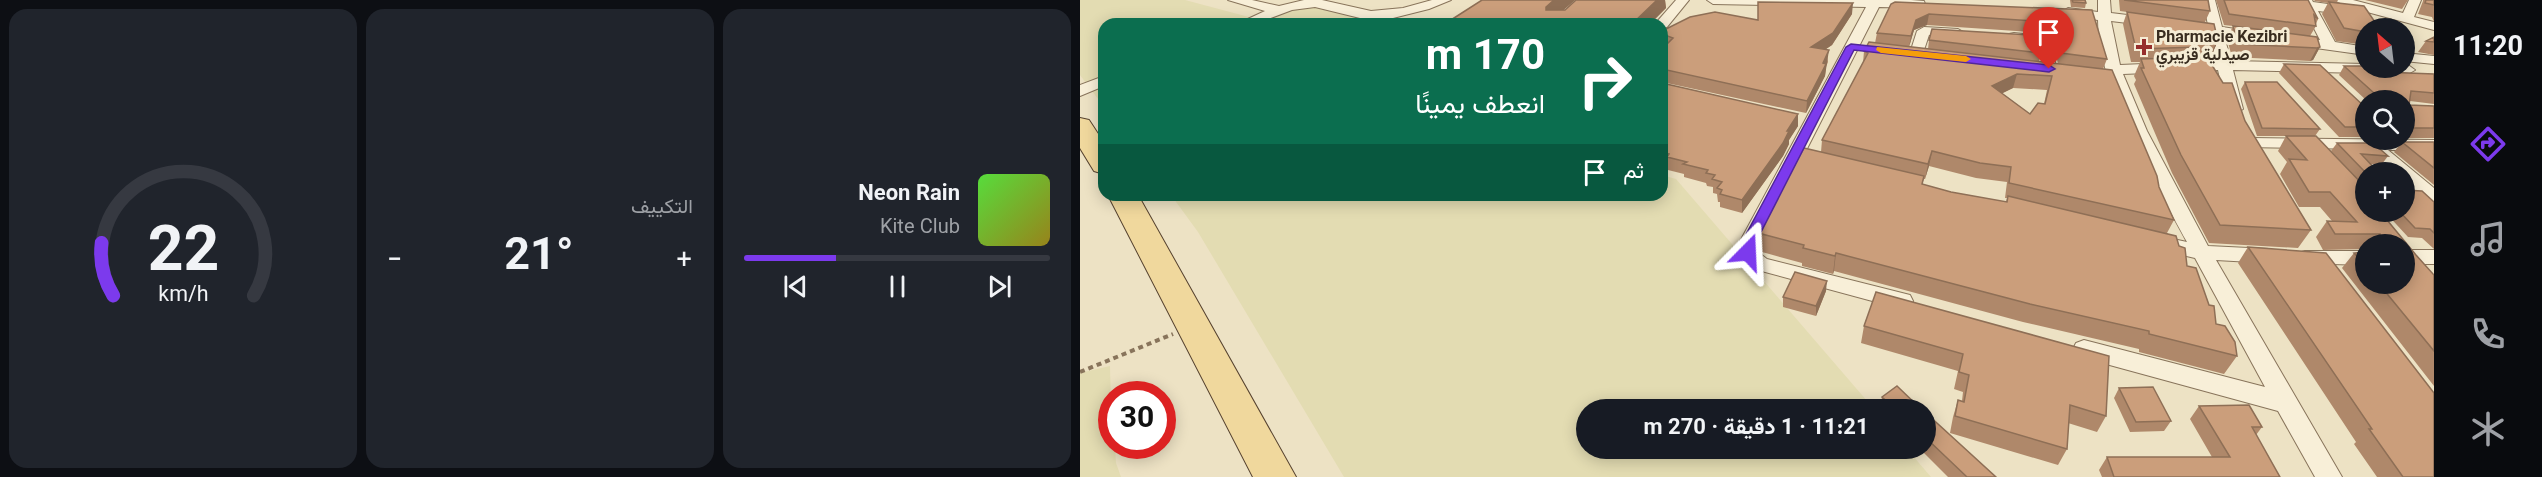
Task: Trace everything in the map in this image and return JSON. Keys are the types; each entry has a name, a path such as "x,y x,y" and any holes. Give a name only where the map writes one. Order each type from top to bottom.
{"main road":[{"path":"1080,126 1098,155"},
{"path":"1126,201 1275,477"}],"street":[{"path":"1234,0 1281,10"},
{"path":"1260,18 1281,10 1315,3 1358,14 1379,15 1413,10 1445,0"},
{"path":"1667,18 1683,0"},
{"path":"1713,0 1875,1 1931,4"},
{"path":"2209,0 2236,113 2262,162"},
{"path":"2262,0 2360,6"},
{"path":"2339,0 2407,18 2415,0"},
{"path":"1875,1 1851,47 1806,121 1794,156 1747,247 1750,257 1761,264 1921,306"},
{"path":"2304,3 2333,66"},
{"path":"2104,8 2116,75 2146,145 2201,252 2329,477"},
{"path":"2052,10 2104,8 2174,24 2355,49"},
{"path":"2415,20 2434,26"},
{"path":"1917,53 1924,31 1975,34"},
{"path":"1997,36 2040,40 2047,45 2050,69"},
{"path":"1851,47 1873,49"},
{"path":"2415,58 2434,60"},
{"path":"2095,76 2224,65 2355,67"},
{"path":"2261,65 2277,82"},
{"path":"2316,65 2338,87"},
{"path":"1080,91 1098,83"},
{"path":"2251,143 2314,134 2329,151 2355,147"},
{"path":"2415,144 2434,145"},
{"path":"2379,150 2434,198"},
{"path":"1794,156 1817,161"},
{"path":"2135,237 2201,252 2319,259 2355,258"},
{"path":"2305,239 2336,277"},
{"path":"2415,252 2434,257"},
{"path":"2070,346 2287,403"}],"path":[{"path":"1080,372 1191,325"}],"shaded area":[{"path":"1080,0 1185,0 1252,18 1098,18 1098,99 1080,75"},
{"path":"1307,6 1358,18 1267,18"},
{"path":"1668,177 1676,179 1865,399 1576,399 1576,459 1916,459 1931,477 1344,477 1198,232 1175,201 1668,201"},
{"path":"1110,366 1110,381 1098,381 1098,459 1116,459 1121,477 1080,477 1080,373"}],"building":[{"path":"1482,0 1554,0 1546,7 1546,10 1565,10 1576,0 1657,0 1638,18 1454,18"},
{"path":"2072,0 2085,0 2086,3 2073,2"},
{"path":"2124,0 2208,0 2210,11"},
{"path":"2224,0 2308,0 2318,19 2314,15 2316,26 2229,14"},
{"path":"2426,0 2434,0 2434,5 2425,3"},
{"path":"1758,2 1853,3 1833,33 1811,47 1829,50 1823,63 1826,64 1807,101 1668,70 1668,43 1673,38 1668,36 1668,28 1690,17 1715,12 1758,20"},
{"path":"1895,2 2092,10 2107,59 2061,53 2056,29 2034,21 1929,14 1916,20 1911,36 1877,33 1891,4"},
{"path":"2329,2 2364,6 2372,18 2355,18 2355,30 2344,28"},
{"path":"2127,12 2214,24 2218,41 2216,43 2195,41 2198,47 2136,49"},
{"path":"2233,26 2317,37 2320,47 2238,44"},
{"path":"1932,29 2030,35 2040,40 2041,53 1929,40"},
{"path":"1869,42 2112,70 2174,220 2009,183 2011,167 1980,163 1932,151 1928,164 1822,140 1868,53 1864,51","holes":["2017,74 2052,76 2045,104 2038,103 2030,114 1992,86"]},
{"path":"2207,57 2223,83 2232,83 2245,121 2311,230 2220,225 2181,155 2141,68 2144,68 2141,59"},
{"path":"2284,64 2320,65 2355,98 2355,127 2345,127"},
{"path":"2344,66 2355,66 2355,76"},
{"path":"2415,73 2434,74 2434,93 2415,90 2371,90 2357,78 2415,78"},
{"path":"2245,82 2277,82 2320,129 2262,128"},
{"path":"1668,84 1798,114 1787,131 1789,131 1783,143 1742,200 1720,194 1722,190 1717,188 1722,182 1712,179 1715,175 1706,173 1708,170 1683,164 1687,162 1668,157"},
{"path":"2415,105 2434,106 2434,128 2415,128"},
{"path":"2286,136 2316,136 2355,177 2355,220 2330,192 2309,192 2289,159 2307,160"},
{"path":"2415,142 2434,142 2434,168 2412,150 2415,150"},
{"path":"2337,143 2355,143 2355,150 2381,150 2388,156 2361,154 2369,162 2355,162"},
{"path":"1804,148 1924,176 1922,184 1951,192 2007,202 2008,196 2176,236 2179,246 2185,248 2187,266 2196,268 2209,305 2214,306 2216,324 2225,326 2235,342 2237,356 2149,334 2149,331 2030,304 1836,253 1835,256 1803,248 1804,245 1762,234 1759,229"},
{"path":"2415,191 2422,191 2434,202 2434,233 2430,229 2415,228 2409,222 2415,222"},
{"path":"2327,221 2389,222 2399,234 2335,234"},
{"path":"2248,247 2326,253 2355,291 2355,294 2358,294 2434,393 2434,477 2403,477 2369,429 2372,429"},
{"path":"2415,254 2434,275 2434,351 2387,294 2415,294"},
{"path":"1795,272 1827,281 1816,306 1783,297"},
{"path":"1876,292 2109,356 2106,416 2070,405 2067,449 1955,416 1958,400 1964,402 1969,375 1959,372 1963,354 1864,326"},
{"path":"1897,386 1911,399 1884,399 1882,397"},
{"path":"2153,387 2171,421 2136,422 2119,388"},
{"path":"2249,405 2262,427 2252,427 2280,477 2114,477 2107,457 2230,457 2199,406"},
{"path":"1936,422 1996,477 1967,477 1936,448"}],"slow traffic":[{"path":"1881,50 1966,59"}],"place":[{"name":"Pharmacie Kezibri صيدلية قزيبري","path":"2144,47"}],"route":[{"path":"1748,252 1749,242 1851,47 2049,69"}]}
